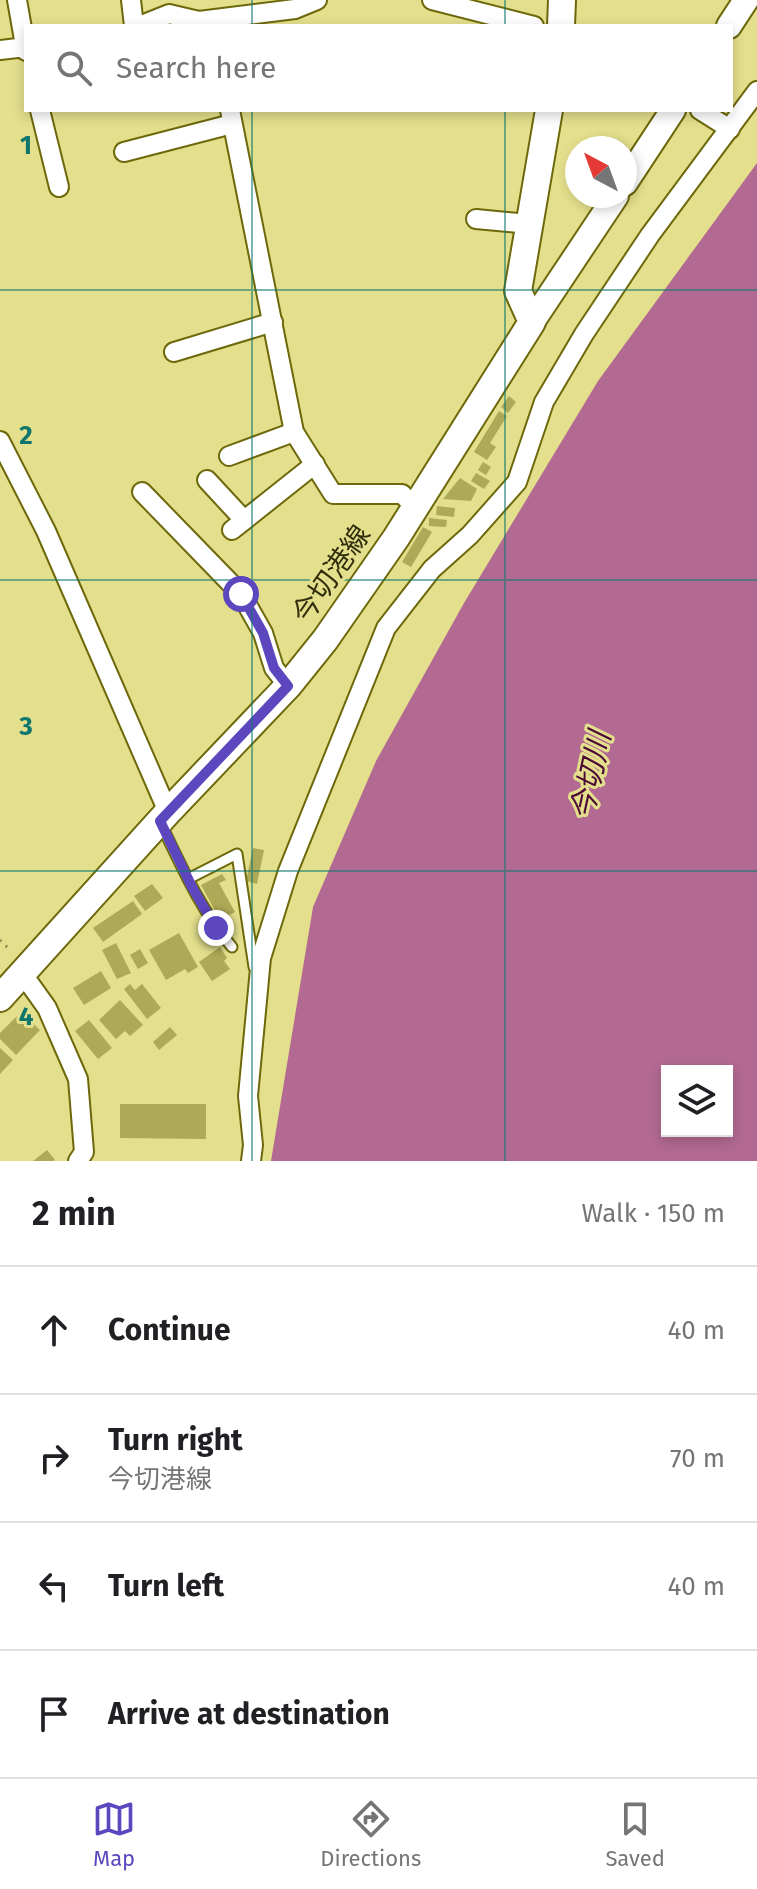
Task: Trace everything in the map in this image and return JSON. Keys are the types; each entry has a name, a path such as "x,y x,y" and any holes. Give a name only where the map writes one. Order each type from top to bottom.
{"main road":[{"path":"561,24 562,0"},
{"path":"532,322 518,291 549,112"},
{"name":"今切港線","path":"0,998 164,816 288,686 362,589 532,322"}],"street":[{"path":"17,0 24,38"},
{"path":"131,0 136,24"},
{"path":"142,24 169,14 212,23 295,9 317,0"},
{"path":"432,0 526,24"},
{"path":"730,24 746,0"},
{"path":"0,50 24,49"},
{"path":"251,1161 253,1145 248,1096 261,958 288,871 386,628 432,569 470,535 517,482 544,402 584,334 650,235 757,91"},
{"path":"40,112 59,187"},
{"path":"637,165 672,112"},
{"path":"703,112 730,129"},
{"path":"124,152 231,117 294,432 333,494 402,494 415,507"},
{"path":"532,322 608,208"},
{"path":"476,219 529,224"},
{"path":"174,352 273,322"},
{"path":"229,456 294,432"},
{"path":"0,442 46,531 164,816"},
{"path":"207,480 238,525 315,464"},
{"path":"142,492 241,594 263,633 274,668 288,686"},
{"path":"22,973 47,1008 78,1079 84,1152 78,1161"}],"lane":[{"path":"164,816 188,879 216,928 232,947"},
{"path":"188,879 246,847"},
{"path":"237,854 258,991"}],"water":[{"name":"今切川","path":"757,163 757,1161 271,1161 313,907 376,761 464,603 598,381"}],"building":[{"path":"509,396 516,402 508,413 501,407"},
{"path":"499,411 507,416 490,443 496,447 487,460 474,452"},
{"path":"483,462 491,467 486,475 478,470"},
{"path":"476,473 490,481 484,489 471,481"},
{"path":"460,478 477,489 471,501 443,499"},
{"path":"437,506 455,508 454,517 436,515"},
{"path":"429,518 447,520 446,527 429,526"},
{"path":"423,527 432,532 411,567 402,562"},
{"path":"253,848 264,850 257,884 246,881"},
{"path":"222,874 226,880 219,883 235,912 220,920 201,885"},
{"path":"152,884 163,898 145,911 134,896"},
{"path":"133,901 142,914 103,942 93,928"},
{"path":"179,933 198,967 188,973 185,969 166,980 149,950"},
{"path":"116,943 131,973 117,979 102,950"},
{"path":"220,947 230,969 212,981 199,962"},
{"path":"140,949 148,963 138,969 130,955"},
{"path":"101,971 111,988 84,1005 73,988"},
{"path":"130,984 135,990 142,984 161,1008 147,1019 124,989"},
{"path":"120,1000 143,1025 130,1036 125,1031 116,1039 99,1020"},
{"path":"21,1012 40,1030 16,1055 0,1039 0,1033"},
{"path":"89,1020 112,1048 98,1059 75,1031"},
{"path":"170,1027 177,1035 159,1050 153,1042"},
{"path":"0,1048 13,1060 0,1074"},
{"path":"120,1104 206,1104 206,1139 120,1138"},
{"path":"47,1150 55,1160 33,1161"}],"route":[{"path":"216,928 160,821 288,686 274,668 263,633 241,594"}]}
